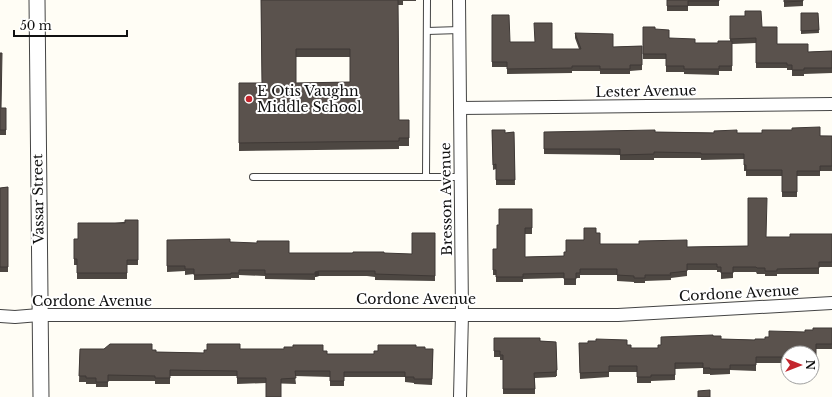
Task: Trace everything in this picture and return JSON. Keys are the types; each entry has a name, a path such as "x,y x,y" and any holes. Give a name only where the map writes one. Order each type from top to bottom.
{"street":[{"name":"Vassar Street","path":"37,0 41,397"},
{"name":"Bresson Avenue","path":"459,0 462,314 460,397"},
{"name":"Lester Avenue","path":"460,108 832,104"},
{"name":"Cordone Avenue","path":"0,316 618,314 832,304"}],"lane":[{"path":"426,177 427,0"},
{"path":"427,31 460,30"},
{"path":"253,177 461,177"}],"building":[{"path":"261,0 398,0 399,120 409,120 409,138 399,138 399,141 239,143 239,83 262,83","holes":["296,49 350,49 350,82 296,83"]},
{"path":"667,0 719,1 688,1 688,6 667,6"},
{"path":"784,0 803,0 803,1 784,2"},
{"path":"745,11 761,11 762,27 777,27 777,44 808,44 808,52 832,51 832,68 804,68 804,70 792,70 792,65 787,65 787,63 756,63 756,38 730,39 730,16 745,16"},
{"path":"801,13 818,13 819,30 801,31"},
{"path":"492,15 509,15 510,42 535,42 534,23 552,23 552,49 581,49 575,33 613,34 613,47 642,46 642,65 630,65 630,69 600,69 600,66 572,66 572,68 507,69 507,62 492,62"},
{"path":"643,27 655,27 655,29 669,30 669,38 695,39 695,43 718,43 718,41 732,41 732,66 719,66 719,69 684,69 684,66 666,66 666,54 643,54"},
{"path":"0,53 2,53 1,108 6,108 6,130 0,130"},
{"path":"820,127 820,136 832,136 832,166 820,166 820,171 797,171 797,192 782,192 782,170 746,170 746,165 744,165 744,154 654,152 654,154 620,155 620,149 544,149 544,132 655,130 655,132 714,133 714,131 737,130 737,133 762,133 762,130 792,130 792,128"},
{"path":"492,130 505,130 505,133 514,132 515,180 496,180 496,164 493,165"},
{"path":"8,187 8,267 0,267 0,188"},
{"path":"748,198 767,198 766,237 790,237 790,234 832,234 832,262 819,262 819,268 777,269 777,271 765,271 765,268 756,267 733,267 733,273 721,273 721,267 717,267 717,264 687,264 687,271 670,273 671,275 645,275 645,278 617,275 617,269 580,269 580,273 576,273 576,279 564,279 564,273 523,274 523,277 496,277 496,270 493,270 493,249 497,249 499,209 532,209 532,228 525,228 525,257 564,256 564,252 566,252 566,240 584,240 584,228 596,228 596,233 600,233 600,244 639,244 639,241 687,240 687,247 748,246"},
{"path":"125,220 138,220 138,260 127,260 127,273 77,273 77,259 74,259 74,239 78,239 78,223 125,223"},
{"path":"412,233 435,233 435,276 375,274 375,271 319,271 315,272 315,274 265,274 265,270 239,270 239,273 231,274 194,275 194,269 185,269 185,266 167,266 167,240 230,239 230,242 257,243 257,241 289,241 289,253 384,252 412,254"},
{"path":"813,328 832,328 832,344 780,345 780,357 756,357 756,365 730,365 730,369 710,369 703,368 703,363 675,363 675,375 651,375 651,377 637,377 637,366 609,366 609,372 580,373 579,343 588,343 588,341 596,341 596,339 627,340 627,345 631,345 631,348 658,348 658,345 661,345 661,337 713,335 721,336 721,339 755,340 769,337 769,331 805,332 805,330 813,330"},
{"path":"494,338 540,338 540,341 556,342 556,372 534,373 535,389 503,389 503,355 500,355 500,351 494,351"},
{"path":"110,344 152,344 152,350 156,350 156,352 204,353 204,350 207,350 207,344 240,344 240,349 284,349 284,347 293,347 293,345 323,345 323,351 327,351 327,354 374,354 374,351 378,351 378,345 416,345 416,347 433,349 432,379 414,379 414,377 405,377 405,372 344,372 344,381 330,381 330,371 295,371 296,378 281,379 281,397 266,397 266,378 237,378 237,371 170,370 170,378 155,378 155,376 108,375 108,382 96,382 96,378 79,376 80,349 104,349"},
{"path":"710,390 710,397 698,397 698,391"}],"place":[{"name":"E Otis Vaughn Middle School","path":"249,99"}]}
